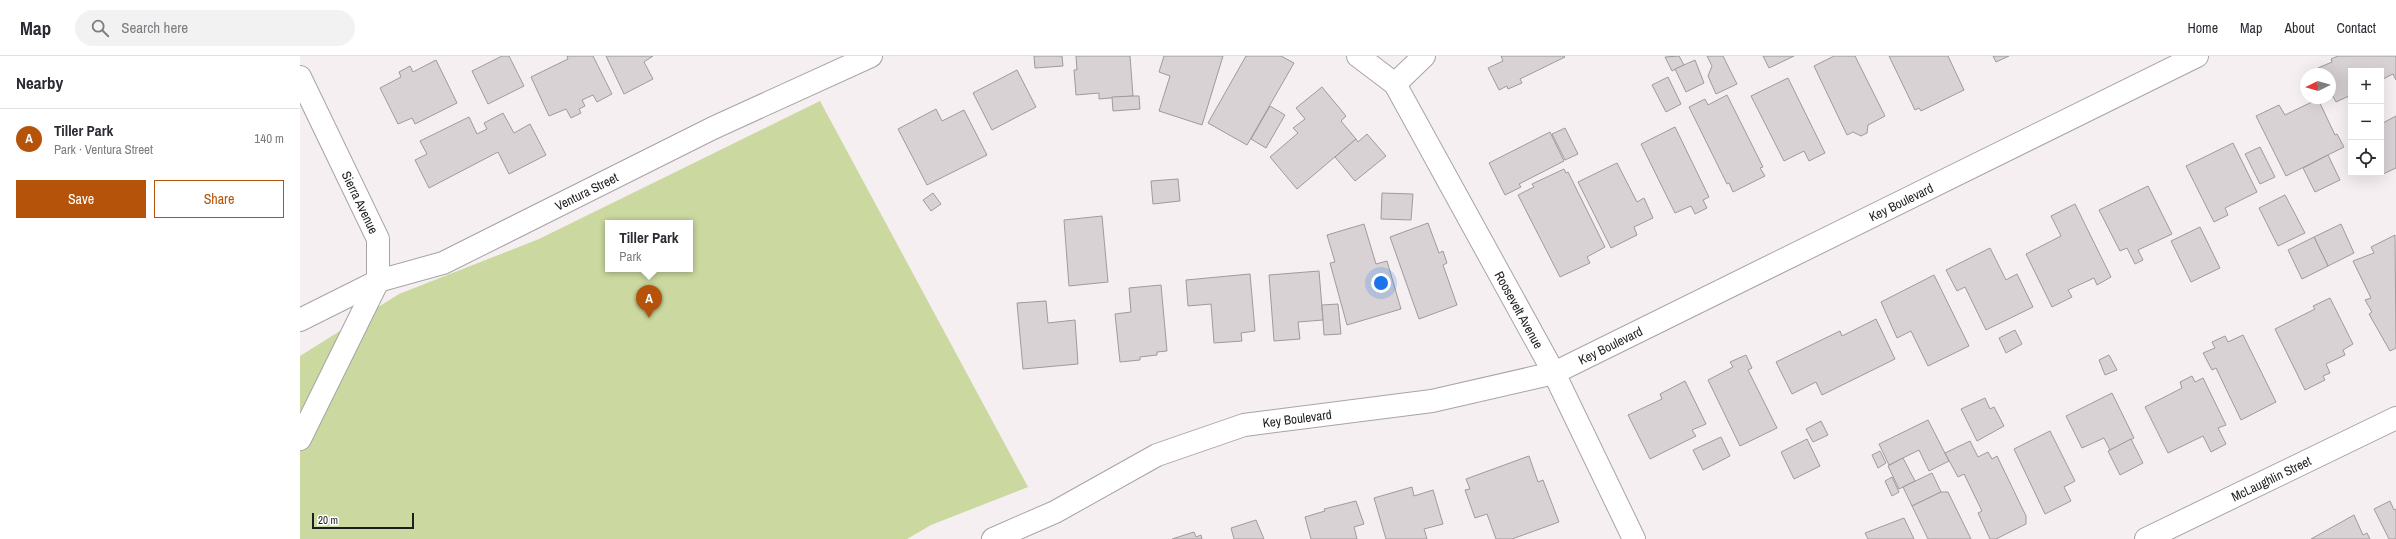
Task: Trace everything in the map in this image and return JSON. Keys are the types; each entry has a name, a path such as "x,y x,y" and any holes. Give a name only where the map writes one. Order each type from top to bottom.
{"street":[{"name":"Ventura Street","path":"300,320 378,281 443,263 713,128 872,56"},
{"path":"1358,56 1395,84 1424,56"},
{"name":"Key Boulevard","path":"993,539 1055,512 1157,455 1244,425 1432,400 1554,373 2197,56"},
{"name":"Sierra Avenue","path":"300,77 378,239 378,281 300,439"},
{"name":"Roosevelt Avenue","path":"1395,84 1554,373 1634,539"},
{"name":"McLaughlin Street","path":"2146,539 2396,418"}],"green space":[{"path":"820,101 1028,487 931,525 907,539 300,539 300,356 399,294 539,239"}],"building":[{"path":"502,56 509,56 524,86 488,104 472,71"},
{"path":"567,56 593,56 612,94 597,102 593,95 582,100 585,106 579,109 581,113 571,118 566,109 549,116 531,77 568,59"},
{"path":"606,56 653,56 644,62 653,79 624,94"},
{"path":"1034,56 1062,56 1063,66 1035,68"},
{"path":"1076,56 1130,56 1133,96 1099,99 1099,93 1076,95 1074,70 1077,70"},
{"path":"1164,56 1223,56 1202,125 1159,111 1170,76 1159,72"},
{"path":"1246,56 1281,56 1294,63 1247,145 1208,123"},
{"path":"1501,56 1565,57 1520,79 1522,83 1508,89 1507,86 1499,90 1488,68 1503,61"},
{"path":"1679,56 1684,65 1672,71 1665,57"},
{"path":"1707,56 1723,56 1737,84 1716,94 1708,76 1712,66"},
{"path":"1763,56 1794,56 1769,68"},
{"path":"1834,56 1855,56 1885,116 1868,125 1867,133 1861,136 1853,132 1847,135 1814,66"},
{"path":"1889,56 1948,56 1964,90 1921,111 1919,108 1915,110"},
{"path":"1993,56 2009,56 1996,62"},
{"path":"2338,56 2396,56 2396,80 2393,74 2384,78 2384,68 2348,68 2348,96 2336,102 2336,68 2318,68 2332,62 2331,59"},
{"path":"436,60 457,103 415,124 412,118 398,124 380,88 401,77 399,72 410,66 413,72"},
{"path":"1695,60 1704,83 1686,92 1675,69"},
{"path":"1017,70 1036,107 992,130 973,93"},
{"path":"1668,77 1681,104 1666,112 1652,85"},
{"path":"1788,78 1825,153 1809,161 1804,151 1784,161 1751,96"},
{"path":"1322,87 1346,116 1341,121 1356,139 1297,189 1270,157 1298,133 1293,128 1305,119 1296,108"},
{"path":"1727,95 1763,167 1760,168 1765,176 1733,192 1729,183 1727,184 1689,107 1705,99 1708,105"},
{"path":"1139,96 1140,109 1113,111 1112,97"},
{"path":"2308,104 2320,104 2335,135 2337,134 2344,147 2286,176 2256,116 2279,105 2285,115"},
{"path":"1270,106 1285,115 1266,148 1251,139"},
{"path":"936,109 942,121 964,110 987,155 927,185 898,129"},
{"path":"503,113 514,133 530,124 546,155 509,174 498,152 429,188 415,160 427,154 420,141 469,117 477,134 487,129 484,123"},
{"path":"2396,116 2396,168 2384,174 2384,140 2384,122"},
{"path":"1675,127 1709,197 1703,200 1707,208 1695,214 1691,206 1675,213 1641,144"},
{"path":"1565,128 1578,154 1565,160 1552,134"},
{"path":"1550,132 1564,161 1519,184 1521,187 1505,195 1489,163"},
{"path":"1367,134 1386,156 1355,181 1335,157 1356,139 1358,142"},
{"path":"2233,143 2257,192 2225,208 2228,215 2214,222 2186,166"},
{"path":"2260,147 2275,177 2260,184 2245,154"},
{"path":"2328,155 2340,180 2315,192 2303,168"},
{"path":"1617,163 1637,202 1644,198 1653,218 1634,227 1637,235 1611,248 1578,182"},
{"path":"1564,169 1566,173 1568,172 1605,247 1587,257 1590,263 1560,277 1518,195 1534,187 1532,184"},
{"path":"1178,179 1180,201 1153,204 1151,181"},
{"path":"2148,186 2172,234 2138,250 2143,260 2135,264 2127,248 2120,251 2099,210"},
{"path":"933,193 941,204 931,211 923,200"},
{"path":"1382,193 1413,194 1411,220 1381,219"},
{"path":"2285,195 2305,233 2278,246 2259,208"},
{"path":"2075,204 2111,277 2097,285 2094,278 2068,290 2072,297 2052,307 2026,254 2061,236 2051,216"},
{"path":"1102,216 1108,282 1069,286 1064,220"},
{"path":"1428,223 1439,253 1443,251 1447,263 1443,265 1457,305 1419,319 1390,237"},
{"path":"1364,224 1376,264 1387,261 1401,309 1347,325 1330,263 1335,262 1327,235"},
{"path":"2341,224 2354,253 2328,266 2314,237"},
{"path":"2200,227 2220,268 2191,282 2171,241"},
{"path":"2395,235 2396,348 2390,351 2369,314 2372,312 2365,300 2371,298 2353,261 2374,253 2371,247"},
{"path":"2314,237 2328,266 2302,279 2288,250"},
{"path":"1990,248 2006,280 2017,274 2033,307 1986,330 1965,287 1957,291 1946,270"},
{"path":"1319,271 1323,320 1298,322 1300,339 1274,341 1269,275"},
{"path":"1250,274 1255,331 1241,333 1242,341 1214,343 1211,304 1188,306 1186,280"},
{"path":"1934,275 1969,346 1928,366 1911,331 1897,338 1881,302"},
{"path":"1161,285 1167,351 1157,352 1157,355 1140,357 1140,360 1120,362 1115,314 1131,312 1129,288"},
{"path":"2330,298 2353,344 2343,350 2345,355 2326,364 2330,373 2323,376 2325,380 2305,390 2275,329 2315,309 2313,306"},
{"path":"1046,301 1048,323 1075,320 1078,364 1023,369 1017,303"},
{"path":"1338,304 1341,334 1324,335 1322,305"},
{"path":"1876,319 1895,359 1822,395 1816,382 1792,394 1776,362 1840,331 1842,336"},
{"path":"2015,330 2022,344 2006,353 1999,338"},
{"path":"2243,335 2276,402 2241,420 2216,368 2212,370 2203,353 2215,348 2212,342 2225,336 2228,342"},
{"path":"1746,355 1752,368 1748,370 1777,428 1740,446 1708,380 1733,367 1730,362"},
{"path":"2109,355 2117,370 2105,375 2099,360"},
{"path":"2192,376 2195,382 2203,378 2226,425 2218,428 2226,444 2211,452 2203,436 2168,453 2145,407 2182,388 2180,382"},
{"path":"1685,381 1706,424 1692,430 1696,436 1650,459 1628,415 1662,399 1660,394"},
{"path":"2112,393 2134,438 2110,450 2104,438 2082,448 2066,416"},
{"path":"1985,398 1990,409 1994,407 2004,426 1977,441 1961,409"},
{"path":"1928,420 1949,461 1929,471 1919,450 1889,465 1879,444"},
{"path":"1821,421 1828,435 1813,442 1806,429"},
{"path":"2050,431 2075,481 2064,487 2071,501 2045,514 2014,449"},
{"path":"1721,437 1730,456 1703,470 1693,450"},
{"path":"1807,439 1820,466 1794,479 1781,452"},
{"path":"2131,439 2143,463 2120,475 2108,451"},
{"path":"1970,441 1978,457 1988,452 1992,459 1997,456 2026,516 2026,524 1996,539 1990,539 1978,513 1982,511 1964,474 1958,477 1945,453"},
{"path":"1880,451 1886,463 1878,468 1872,455"},
{"path":"1529,456 1538,482 1543,480 1559,522 1512,539 1496,539 1487,514 1475,518 1465,490 1470,489 1466,479"},
{"path":"1903,458 1915,481 1899,489 1888,466"},
{"path":"1932,473 1941,492 1912,506 1903,487"},
{"path":"1892,477 1899,492 1892,496 1885,481"},
{"path":"1412,487 1414,496 1433,490 1443,524 1424,529 1427,539 1386,539 1374,498"},
{"path":"1941,492 1948,492 1971,539 1928,539 1912,506"},
{"path":"1356,501 1364,524 1354,527 1357,539 1311,539 1305,517 1325,511 1324,509"},
{"path":"2390,501 2394,510 2396,509 2396,539 2389,539 2374,509"},
{"path":"2354,515 2363,535 2367,533 2370,539 2311,539"},
{"path":"1904,518 1914,539 1868,539 1865,533"},
{"path":"1256,520 1264,539 1234,539 1231,528"},
{"path":"1194,532 1196,537 1201,535 1202,539 1172,539"}],"place":[{"name":"Tiller Park","path":"649,318"}]}
